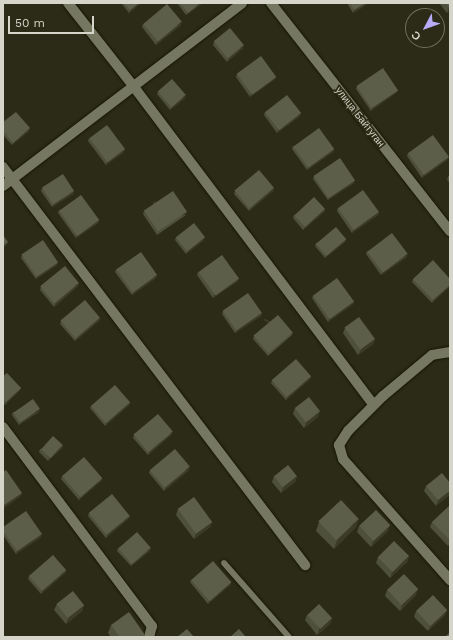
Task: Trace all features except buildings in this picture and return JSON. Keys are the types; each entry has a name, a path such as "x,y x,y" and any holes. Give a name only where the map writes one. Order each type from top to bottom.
{"street":[{"path":"68,3 134,87 374,405"},
{"path":"3,186 242,3"},
{"name":"улица Байтуган","path":"271,3 450,231"},
{"path":"3,167 305,565"},
{"path":"450,352 448,351 432,356 374,405 348,431 339,445 343,459 450,580"},
{"path":"3,427 152,626 149,637"}],"lane":[{"path":"224,563 289,637"}]}
